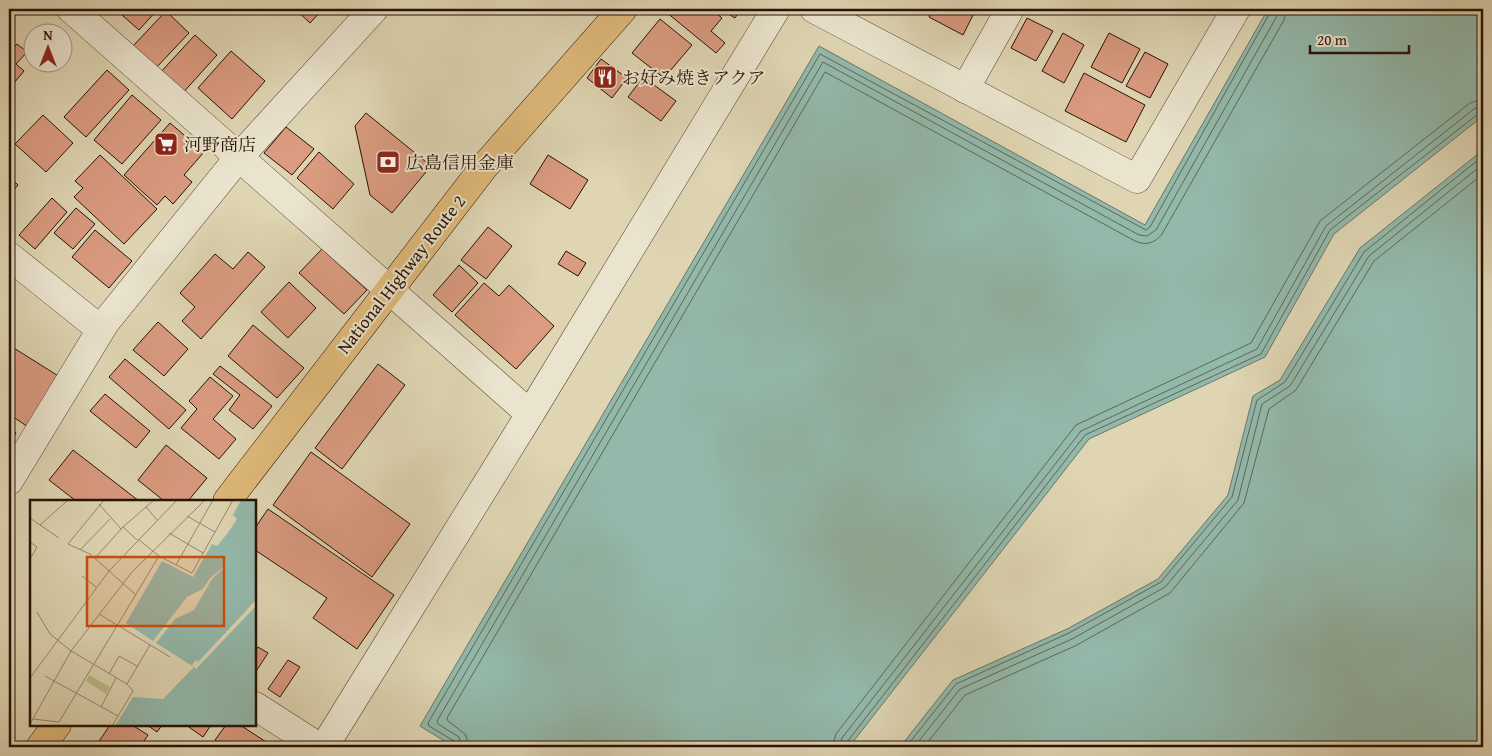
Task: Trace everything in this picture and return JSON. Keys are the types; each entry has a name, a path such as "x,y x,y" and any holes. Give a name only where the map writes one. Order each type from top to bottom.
{"highway":[{"name":"National Highway Route 2","path":"228,500 484,167 624,9"},
{"path":"40,747 56,726"}],"street":[{"path":"9,481 100,329 239,157 374,9"},
{"path":"324,747 530,414 776,9"},
{"path":"814,9 1137,179 1236,9"},
{"path":"965,89 1010,9"},
{"path":"83,12 239,157 530,414"},
{"path":"9,256 100,329"},
{"path":"256,707 319,747"}],"water":[{"path":"1268,9 1483,9 1483,116 1334,234 1265,357 1089,439 849,747 454,747 420,726 819,46 1145,225"},
{"path":"1483,150 1483,747 900,747 953,680 1067,629 1158,579 1228,495 1253,396 1280,380 1360,248"}],"building":[{"path":"115,9 156,9 157,10 139,30"},
{"path":"295,9 323,9 310,23"},
{"path":"669,9 711,9 722,18 711,31 725,43 716,53 666,12"},
{"path":"721,9 741,9 735,18"},
{"path":"933,9 976,9 963,35 929,17"},
{"path":"166,11 189,33 155,69 132,47"},
{"path":"1027,18 1053,31 1036,61 1011,48"},
{"path":"660,19 692,45 664,78 632,53"},
{"path":"1063,33 1084,45 1064,83 1042,71"},
{"path":"1109,33 1140,49 1122,83 1091,67"},
{"path":"195,35 217,55 181,95 158,75"},
{"path":"17,44 22,48 22,57 16,64 23,72 9,89 9,53"},
{"path":"231,51 265,81 232,119 198,88"},
{"path":"1145,52 1168,64 1150,98 1126,86"},
{"path":"601,59 627,78 612,98 587,78"},
{"path":"107,70 129,90 86,137 64,117"},
{"path":"1084,73 1145,105 1126,142 1065,111"},
{"path":"643,77 676,101 661,121 628,97"},
{"path":"132,95 161,120 122,164 94,140"},
{"path":"366,113 431,166 392,213 370,195 355,126"},
{"path":"43,115 73,143 46,172 15,144"},
{"path":"170,123 204,152 184,175 192,182 173,204 165,196 157,205 124,175"},
{"path":"286,127 314,149 292,175 264,153"},
{"path":"319,152 354,184 333,209 297,178"},
{"path":"100,155 157,209 124,244 74,197 83,188 75,181"},
{"path":"548,155 588,180 570,209 530,184"},
{"path":"9,176 18,185 9,195"},
{"path":"52,198 67,212 35,249 19,235"},
{"path":"76,208 95,224 73,249 54,233"},
{"path":"488,227 512,246 486,279 461,260"},
{"path":"95,230 132,261 109,288 72,257"},
{"path":"322,249 367,290 344,314 299,273"},
{"path":"566,251 586,263 578,276 558,264"},
{"path":"248,252 265,267 201,339 182,321 195,307 180,293 215,254 233,269"},
{"path":"459,265 478,283 452,312 433,295"},
{"path":"289,282 316,308 288,338 261,312"},
{"path":"484,283 499,296 509,285 554,326 516,369 455,315"},
{"path":"158,322 188,349 164,376 133,350"},
{"path":"253,325 304,368 277,398 228,356"},
{"path":"9,345 60,377 28,427 9,414"},
{"path":"125,359 186,410 169,429 109,377"},
{"path":"378,364 405,385 342,469 315,448"},
{"path":"220,366 272,406 253,429 229,410 240,395 213,374"},
{"path":"210,377 233,396 213,419 236,439 219,459 181,428 197,409 189,401"},
{"path":"105,394 150,431 136,448 90,411"},
{"path":"9,428 16,433 9,445"},
{"path":"166,445 207,478 189,500 163,500 138,480"},
{"path":"73,450 138,500 75,500 49,480"},
{"path":"311,452 410,524 372,577 273,505"},
{"path":"268,509 394,595 357,649 313,618 327,598 256,551 256,527"},
{"path":"258,647 268,653 256,671 256,650"},
{"path":"288,660 300,667 280,697 268,689"},
{"path":"109,726 134,726 148,735 140,747 95,747"},
{"path":"148,726 161,726 157,732"},
{"path":"187,726 210,726 203,737"},
{"path":"225,726 242,726 274,747 226,747 215,740"}],"place":[{"name":"お好み焼きアクア","path":"605,77"},
{"name":"河野商店","path":"166,144"},
{"name":"広島信用金庫","path":"388,162"}]}
